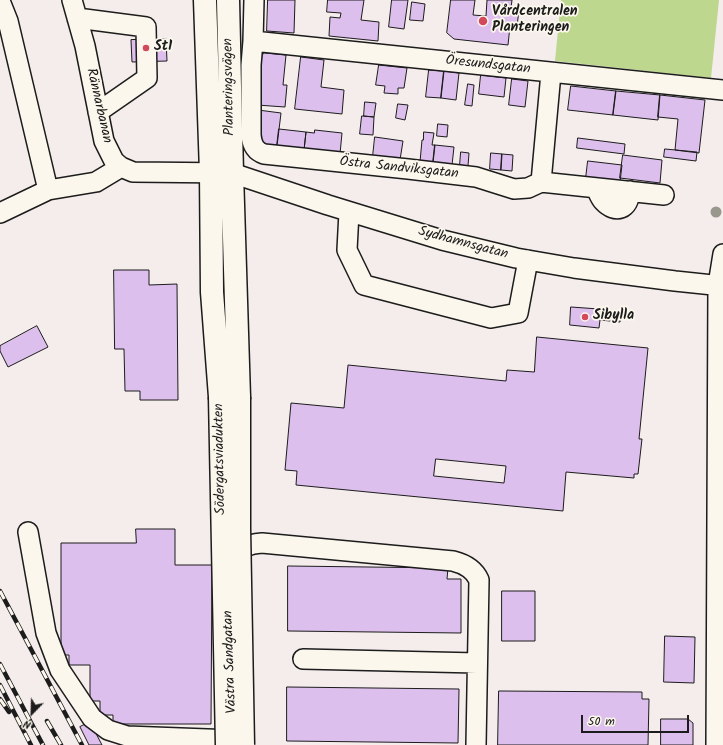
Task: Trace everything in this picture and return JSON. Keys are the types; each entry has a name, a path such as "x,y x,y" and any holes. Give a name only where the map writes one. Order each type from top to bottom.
{"main road":[{"name":"Planteringsvägen","path":"205,0 210,172"},
{"name":"Planteringsvägen","path":"228,0 232,173"},
{"name":"Södergatsviadukten","path":"210,172 212,292 230,397"},
{"name":"Södergatsviadukten","path":"232,173 230,397 239,528 234,744"}],"street":[{"name":"Planteringsvägen","path":"254,0 251,65 251,136 255,149"},
{"path":"0,1 8,21 48,190"},
{"path":"74,9 146,27 147,78 98,112"},
{"name":"Rännarbanan","path":"74,9 85,46 104,141 114,161 121,167"},
{"name":"Öresundsgatan","path":"253,41 723,90"},
{"path":"541,182 551,73"},
{"name":"Östra Sandviksgatan","path":"255,149 264,154 476,177 514,189 528,188 541,182 664,195"},
{"path":"0,213 48,190 96,182 121,167 133,172 210,172"},
{"name":"Sydhamnsgatan","path":"210,172 232,173 350,212 442,240 528,260 574,268 675,281 721,285"},
{"path":"350,212 347,250 364,286 491,318 518,313 528,260"},
{"path":"716,745 717,551 721,285 723,254"},
{"path":"28,532 46,633 60,670 92,718 108,730 127,736 234,744"},
{"name":"Västra Sandgatan","path":"234,744 229,580 232,565 239,552 250,544 270,544 453,561 472,569 479,580 476,745"},
{"path":"303,658 477,663"}],"green space":[{"path":"561,0 719,0 711,78 555,61"}],"building":[{"path":"268,0 295,0 294,33 267,31"},
{"path":"328,0 364,0 361,20 379,22 378,41 329,36 330,17 340,18 341,13 327,12"},
{"path":"392,0 408,0 404,29 389,27"},
{"name":"Vårdcentralen Planteringen","path":"451,0 475,0 473,15 486,16 487,0 512,0 511,8 519,9 517,27 510,26 508,45 454,39 447,33"},
{"path":"412,2 425,4 423,21 410,20"},
{"path":"166,39 167,61 132,62 131,40"},
{"path":"265,53 286,55 283,85 287,85 285,107 257,105 262,55"},
{"path":"301,57 324,60 321,87 344,90 342,114 295,109"},
{"path":"379,65 407,68 404,88 398,88 398,94 384,93 385,86 376,85"},
{"path":"429,70 444,71 441,98 426,97"},
{"path":"444,71 459,73 456,100 441,98"},
{"path":"481,75 506,78 504,97 479,94"},
{"path":"512,79 528,81 525,107 509,105"},
{"path":"468,84 474,85 472,106 465,105"},
{"path":"571,86 616,91 613,115 568,110"},
{"path":"616,91 660,95 658,120 613,115"},
{"path":"660,95 705,100 699,153 675,150 678,119 658,117"},
{"path":"365,102 376,103 374,117 364,116"},
{"path":"398,104 408,105 405,120 396,118"},
{"path":"258,110 281,113 277,146 258,144"},
{"path":"362,116 374,117 373,135 360,134"},
{"path":"438,124 448,125 447,137 437,136"},
{"path":"279,129 306,132 304,150 277,146"},
{"path":"315,130 342,133 340,154 304,150 306,132 314,133"},
{"path":"424,132 434,133 432,145 435,145 433,163 420,162"},
{"path":"375,137 403,141 400,160 373,156"},
{"path":"578,138 625,144 624,154 577,148"},
{"path":"435,145 454,147 452,165 433,163"},
{"path":"665,149 697,152 696,161 664,157"},
{"path":"461,152 469,153 468,166 460,165"},
{"path":"491,153 502,154 501,170 490,169"},
{"path":"502,154 513,155 512,171 501,170"},
{"path":"623,155 662,160 660,183 620,178"},
{"path":"588,161 622,165 620,182 586,178"},
{"path":"114,270 149,270 149,285 177,284 178,400 140,400 140,391 125,391 124,349 115,349"},
{"path":"571,307 599,309 599,311 621,314 620,322 600,320 599,328 570,325"},
{"path":"37,326 48,347 8,367 0,351 0,346"},
{"path":"537,337 648,348 639,439 642,439 638,474 634,474 634,478 566,472 563,511 296,485 297,471 285,470 291,403 344,408 348,365 506,381 507,370 534,372","holes":["436,459 506,466 504,483 434,476"]},
{"path":"136,529 175,529 175,565 212,565 211,724 113,724 113,715 100,715 100,701 90,701 90,665 69,665 69,655 61,655 61,543 136,543"},
{"path":"288,566 448,568 447,579 461,579 461,633 288,631"},
{"path":"502,591 535,591 535,641 502,641"},
{"path":"665,636 695,637 694,683 664,682"},
{"path":"287,687 459,689 458,743 287,741"},
{"path":"499,691 642,692 642,699 649,699 648,745 498,745"},
{"path":"661,719 688,719 693,723 693,745 661,745"},
{"path":"90,722 102,745 89,745 80,727"}],"railway":[{"path":"0,591 82,745"},
{"path":"0,664 43,745"},
{"path":"0,685 31,745"},
{"path":"0,699 9,712"},
{"path":"47,721 61,745"}],"place":[{"name":"Vårdcentralen Planteringen","path":"483,21"},
{"name":"St1","path":"146,48"},
{"name":"Sibylla","path":"585,317"}]}
